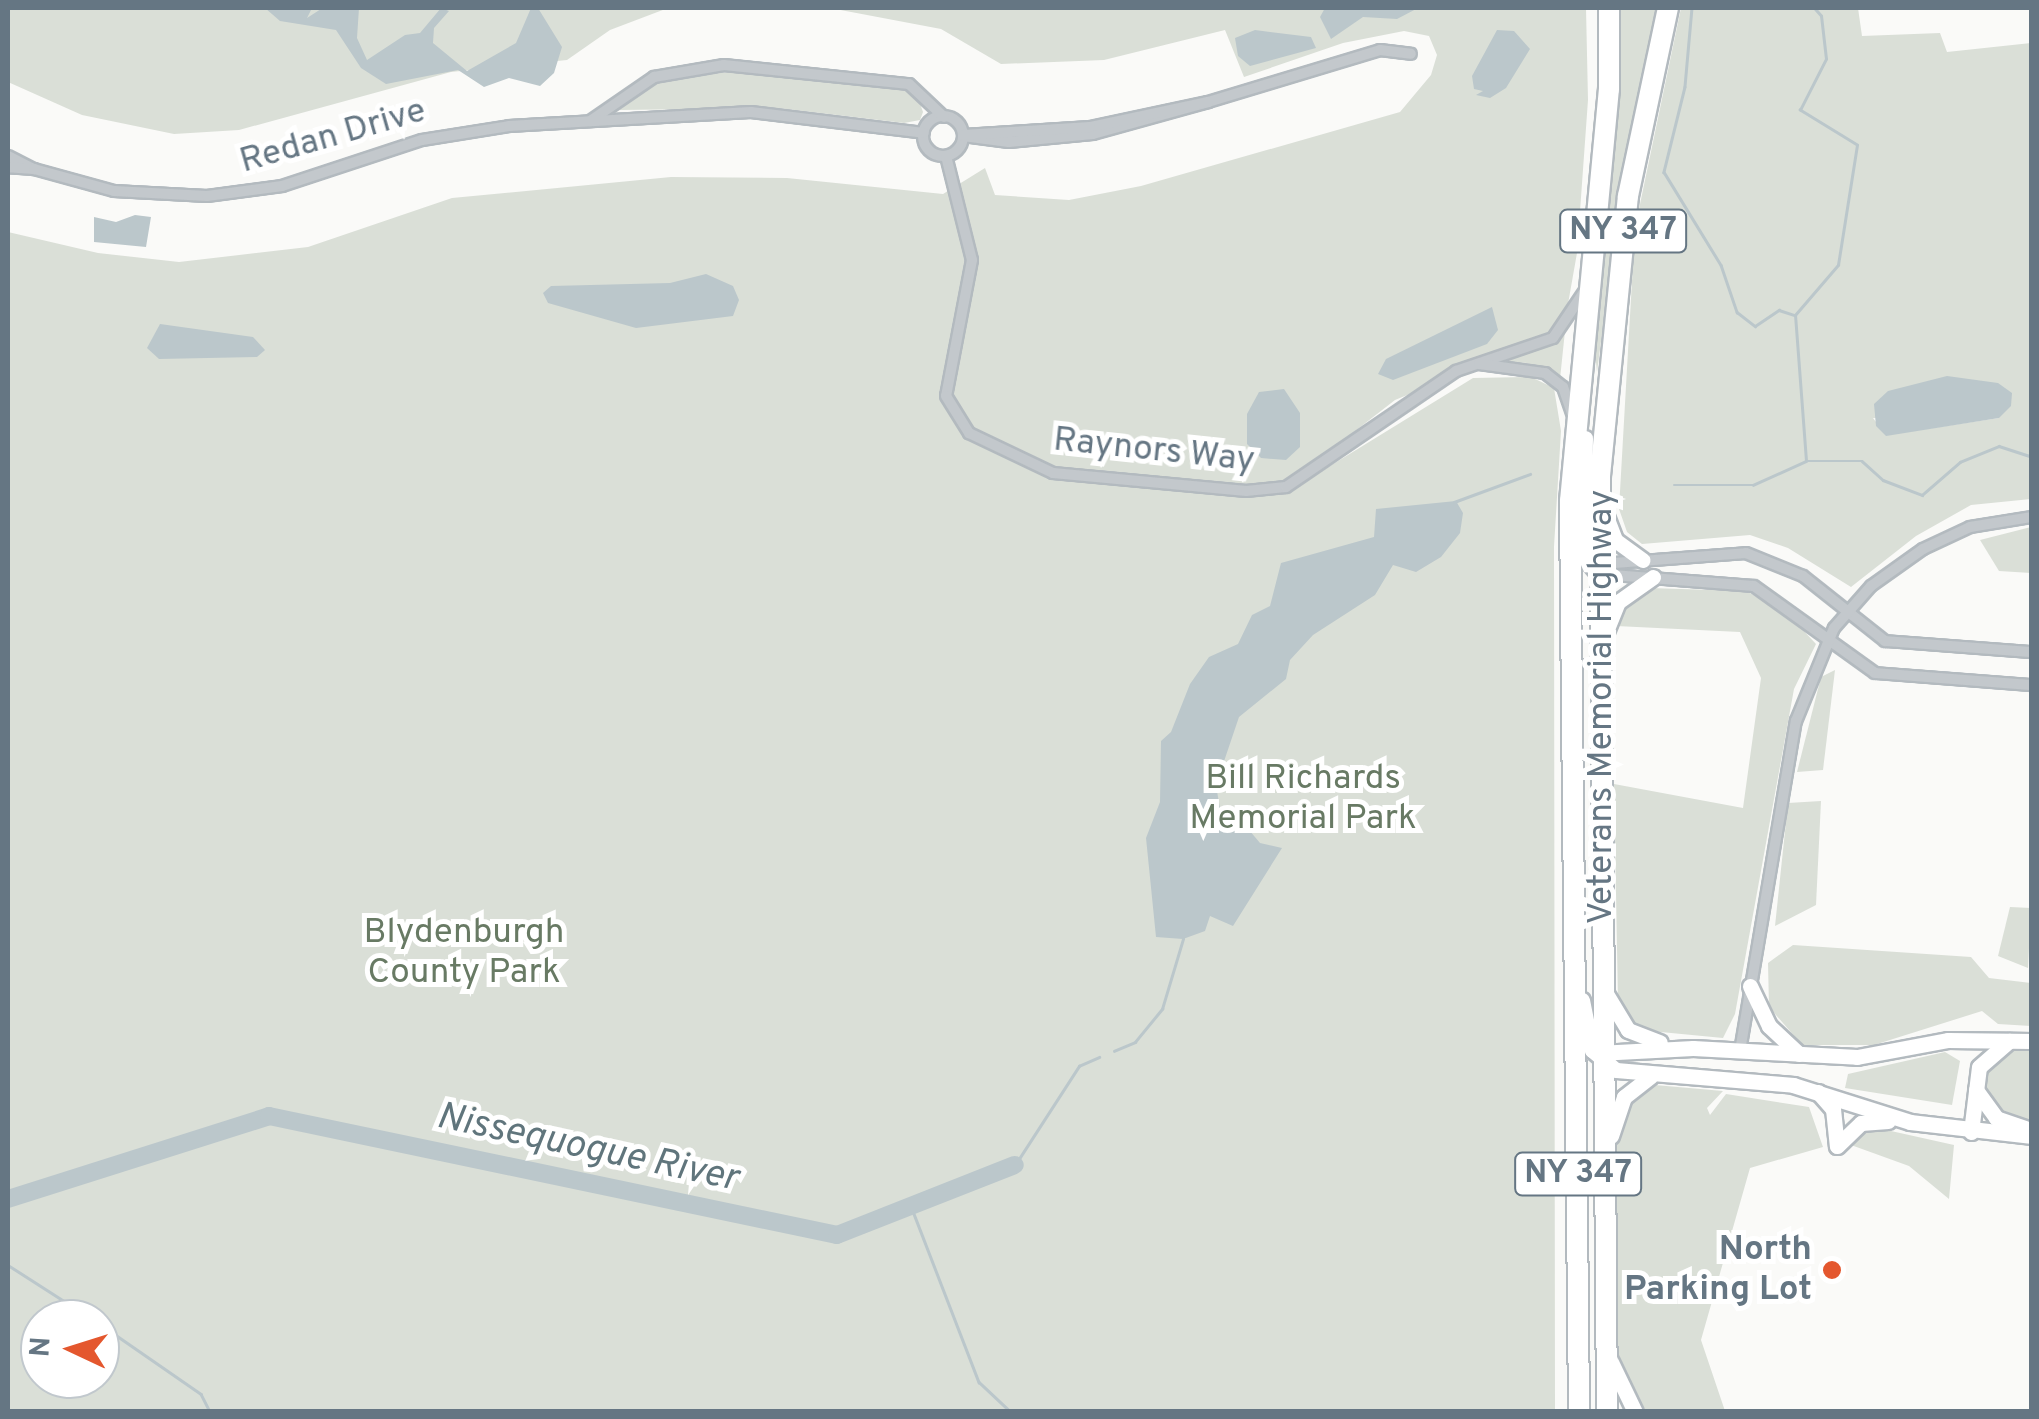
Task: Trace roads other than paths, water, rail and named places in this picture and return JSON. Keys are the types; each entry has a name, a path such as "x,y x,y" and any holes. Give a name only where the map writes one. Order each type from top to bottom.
{"highway":[{"name":"NY 347","path":"1600,8 1602,140"},
{"name":"Veterans Memorial Highway","path":"1579,1412 1570,595 1574,425 1602,140 1610,8"},
{"name":"Veterans Memorial Highway","path":"1607,1412 1607,1149 1602,1057 1605,992 1596,569 1599,494 1621,246 1668,8"}],"street":[{"path":"944,116 924,134 930,150 946,156 963,136 1048,136 1129,124 1380,50 1411,54"},
{"name":"Redan Drive","path":"590,121 654,77 724,66 910,84 944,116 954,120 963,136"},
{"name":"Redan Drive","path":"8,168 34,169 144,194 232,194 310,179 456,132 751,112 924,134"},
{"name":"Redan Drive","path":"8,156 34,169"},
{"name":"Raynors Way","path":"946,156 972,260 946,396 969,432 1036,467 1110,480 1265,492 1305,477 1473,364 1554,338 1588,285"},
{"path":"1473,364 1544,373 1566,392 1574,425"},
{"path":"1580,370 1582,549 1596,569 1754,586 1875,673 2032,685"},
{"path":"1599,494 1615,540 1644,560"},
{"path":"1740,1051 1796,720 1828,639 1848,610 1882,576 1938,541 2032,517"},
{"path":"1570,595 1596,569 1644,560 1746,552 1803,576 1885,641 2032,652"},
{"path":"1600,652 1618,602 1653,577"},
{"path":"1575,954 1602,1057"},
{"path":"1750,986 1769,1026 1799,1054"},
{"path":"1605,992 1632,1033 1694,1048"},
{"path":"1577,1072 1602,1057 1694,1048 1866,1056 1948,1040 2032,1041"},
{"path":"1971,1132 1975,1086 1985,1058 2010,1040"},
{"path":"1602,1057 1651,1076 1816,1091 1910,1122 1971,1132 2032,1132"},
{"path":"1607,1149 1621,1102 1651,1076"},
{"path":"1975,1086 1996,1118 2032,1132"},
{"path":"1816,1091 1835,1114 1837,1146 1861,1123 1910,1122"},
{"path":"1608,1354 1635,1412"}],"waterway":[{"path":"1692,8 1685,87 1664,172 1721,265 1737,312 1755,326 1779,310 1794,315"},
{"path":"1806,461 1795,315 1838,265 1857,145 1800,110 1826,59 1821,16 1814,8"},
{"name":"Nissequogue River","path":"1674,485 1753,485 1806,461 1862,461 1883,480 1922,495 1960,462 1999,446 2032,457"},
{"path":"1454,502 1530,474"},
{"name":"Nissequogue River","path":"1114,1051 1135,1042 1162,1009 1183,939"},
{"name":"Nissequogue River","path":"1015,1165 1079,1066 1099,1057"},
{"name":"Nissequogue River","path":"8,1199 269,1116 837,1235 1015,1165"},
{"path":"911,1206 979,1382 1011,1412"},
{"path":"8,1265 61,1299"},
{"path":"120,1338 201,1394 210,1412"}],"place":[{"name":"North Parking Lot","path":"1832,1270"}],"park label":[{"name":"Bill Richards Memorial Park","path":"1303,799"},
{"name":"Blydenburgh County Park","path":"464,953"}]}
